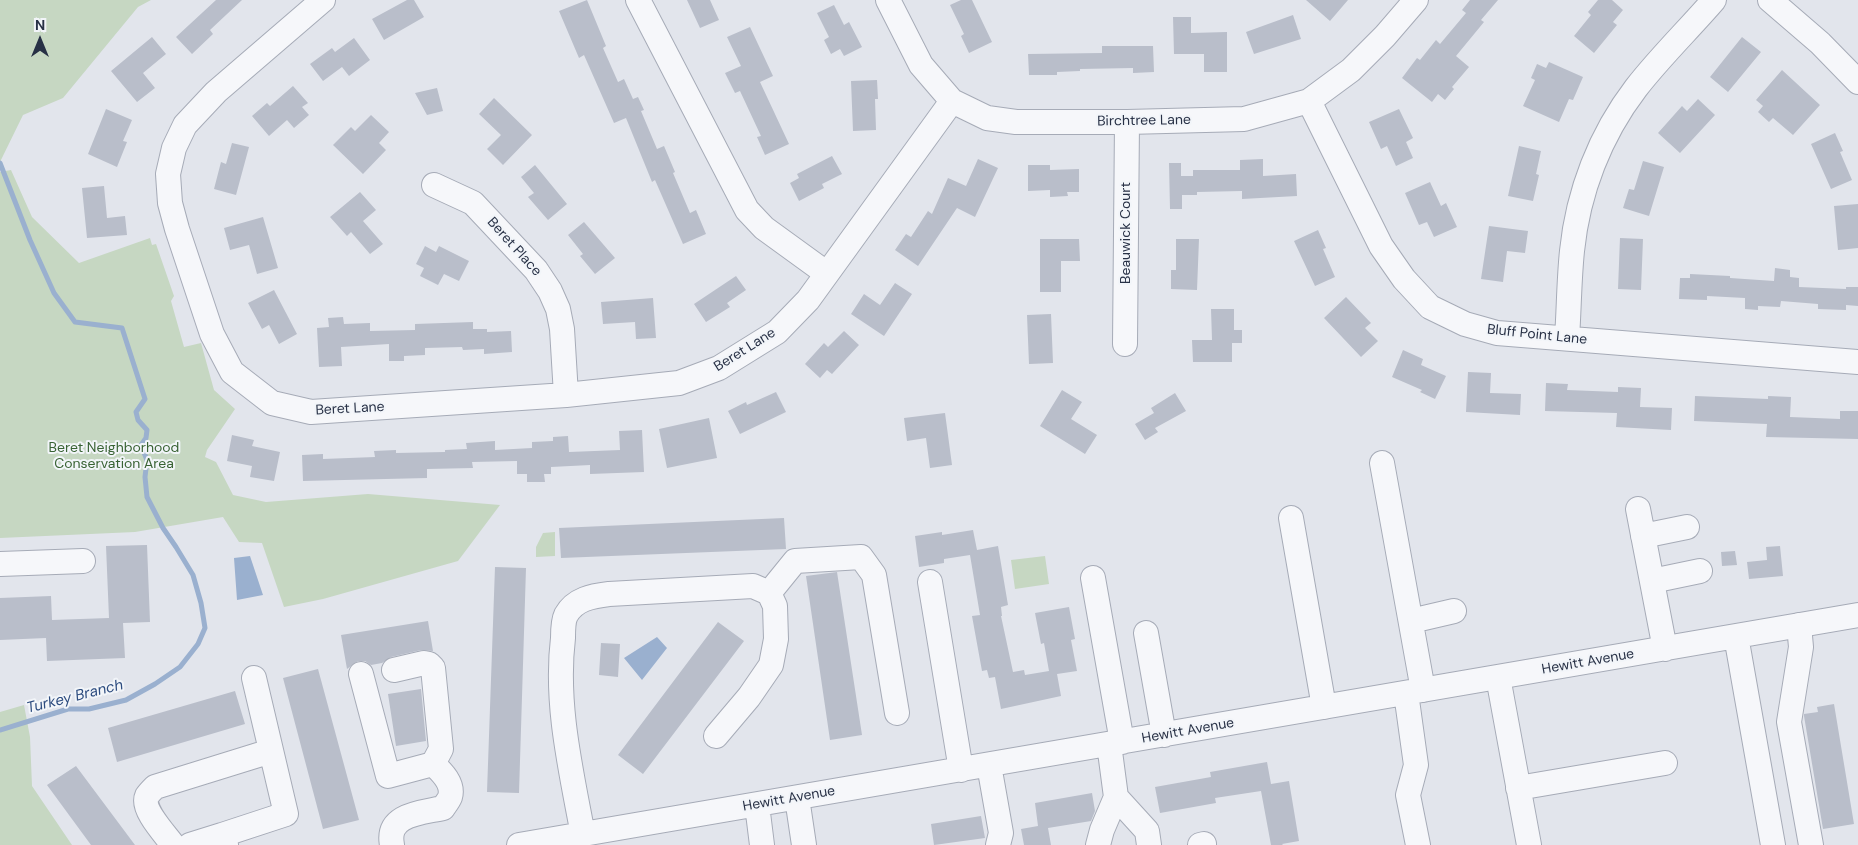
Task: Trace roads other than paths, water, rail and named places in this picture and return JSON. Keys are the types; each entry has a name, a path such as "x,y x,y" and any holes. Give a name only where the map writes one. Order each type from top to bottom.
{"street":[{"name":"Beret Lane","path":"323,0 216,92 185,125 174,148 168,174 170,202 212,334 232,372 272,403 311,412 566,395 679,383 719,368 777,332 808,300 952,101"},
{"path":"638,0 747,210 764,228 826,274"},
{"name":"Birchtree Lane","path":"888,0 922,65 952,101 987,118 1016,122 1244,119 1309,101 1351,70 1385,36 1416,0"},
{"path":"1567,338 1572,250 1582,200 1592,164 1608,131 1636,88 1714,0"},
{"path":"1770,0 1820,43 1858,82"},
{"name":"Bluff Point Lane","path":"1309,101 1380,246 1404,280 1430,308 1464,324 1497,333 1858,362"},
{"name":"Beauwick Court","path":"1125,344 1127,122"},
{"name":"Beret Place","path":"434,185 473,203 536,270 550,291 558,309 562,330 566,395"},
{"path":"1382,463 1411,620 1416,765 1408,795 1418,845"},
{"path":"1638,509 1665,649"},
{"path":"1291,518 1324,707"},
{"path":"1644,536 1687,527"},
{"path":"769,593 795,561 861,557 874,575 897,713"},
{"path":"0,564 83,561"},
{"path":"1652,581 1700,571"},
{"path":"1093,578 1116,743 1116,797 1102,830 1098,845"},
{"path":"930,582 962,770"},
{"path":"572,839 568,755 562,708 561,653 565,616 587,597 608,594 753,586 769,593 775,606 776,639 770,665 749,697 716,736"},
{"path":"1411,620 1454,611"},
{"name":"Hewitt Avenue","path":"519,845 572,839 797,798 1858,616"},
{"path":"1799,626 1800,647 1789,722 1811,845"},
{"path":"1146,633 1164,735"},
{"path":"1736,636 1773,845"},
{"path":"361,674 388,776 433,764 442,749 433,668 429,664 424,664 394,670"},
{"path":"1498,677 1529,845"},
{"path":"190,845 224,840 286,814 254,678"},
{"path":"172,845 149,813 146,802 148,795 155,787 271,751"},
{"path":"1518,788 1665,763"},
{"path":"392,845 391,837 394,826 404,818 443,808 451,796 449,784 441,771 433,764"},
{"path":"989,765 1001,833 998,845"},
{"path":"1116,797 1147,831 1149,845"},
{"path":"797,798 804,845"},
{"path":"757,805 762,845"}],"water":[{"path":"250,556 263,595 237,600 234,558"},
{"path":"657,637 667,648 642,680 624,658"}],"waterway":[{"name":"Turkey Branch","path":"0,163 30,240 54,293 75,322 122,328 145,399 136,412 138,420 147,430 146,438 141,445 147,460 145,477 147,497 163,528 193,575 201,603 205,628 198,644 180,667 126,700 89,709 68,709 0,730"}],"park label":[{"name":"Beret Neighborhood Conservation Area","path":"114,456"}]}
